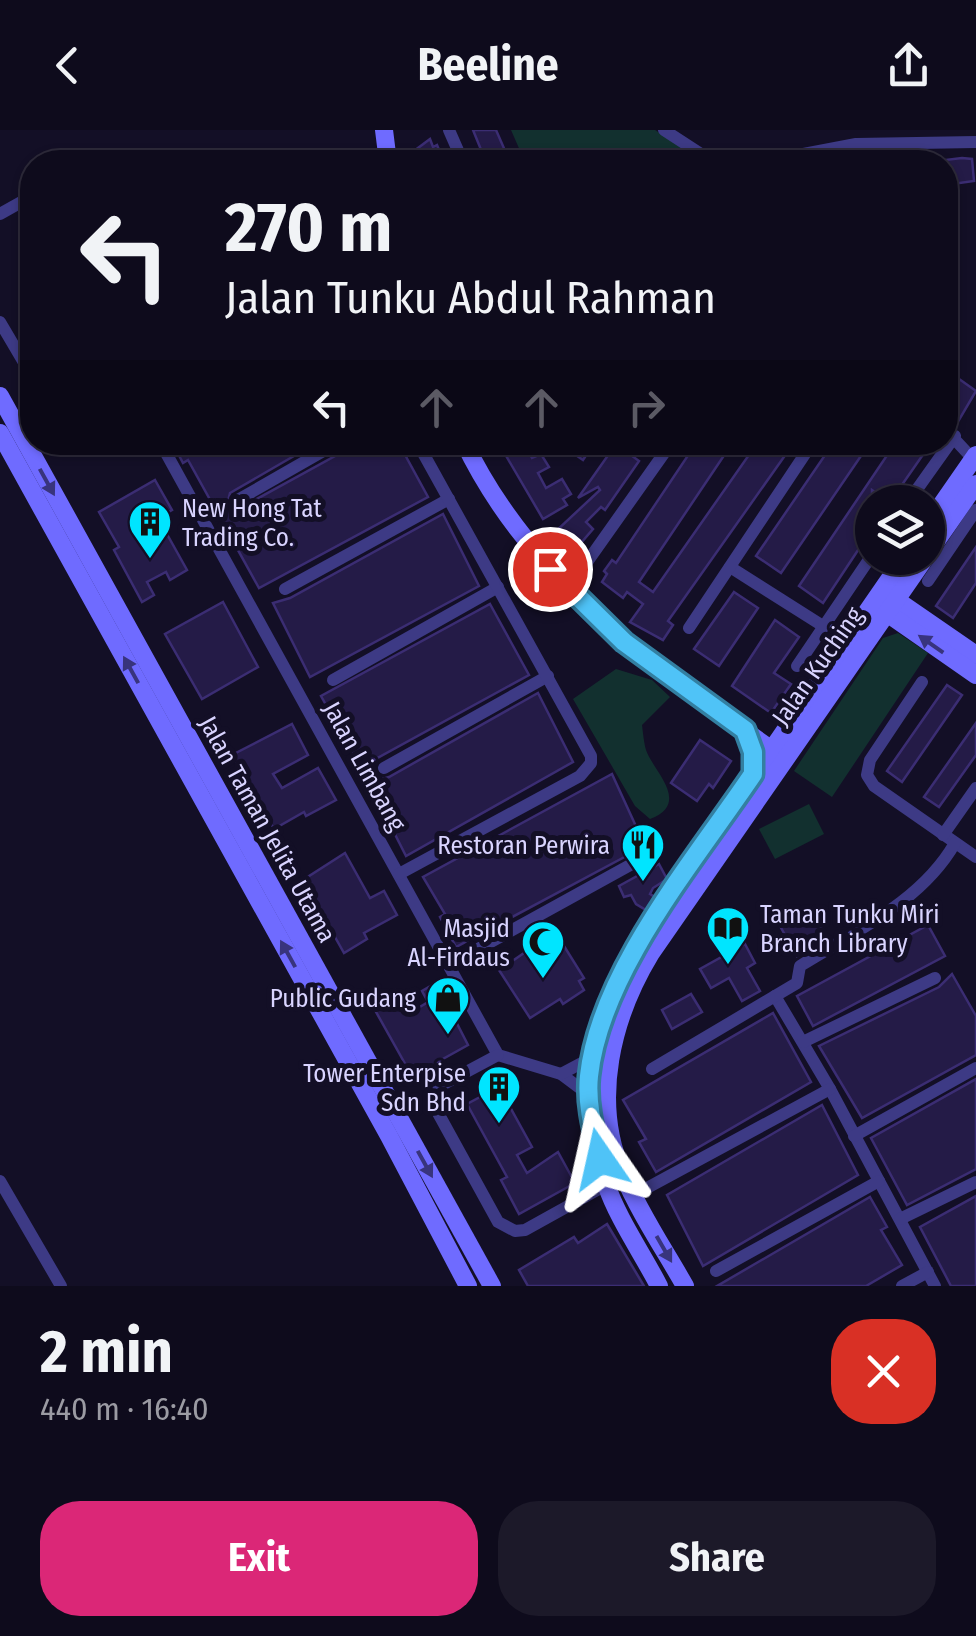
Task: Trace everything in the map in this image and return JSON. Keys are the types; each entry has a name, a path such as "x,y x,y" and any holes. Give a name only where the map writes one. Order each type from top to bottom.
{"street":[{"path":"664,130 691,150"},
{"path":"842,150 856,144 976,142"},
{"path":"0,322 20,355"},
{"name":"Jalan Taman Jelita Utama","path":"0,396 20,432"},
{"name":"Jalan Taman Jelita Utama","path":"0,433 468,1286"},
{"name":"Jalan Taman Jelita Utama","path":"33,455 492,1286"},
{"name":"Jalan Limbang","path":"167,455 498,1054"},
{"path":"236,501 316,455"},
{"path":"399,874 588,770 592,756 424,455"},
{"path":"472,455 514,524 568,590 624,642 777,754"},
{"path":"568,590 663,455"},
{"path":"689,628 804,455"},
{"path":"918,485 936,455"},
{"path":"945,500 975,457"},
{"path":"928,581 974,497"},
{"name":"Jalan Kuching","path":"945,532 974,497"},
{"path":"285,589 449,499"},
{"path":"730,566 823,626"},
{"path":"797,666 858,575"},
{"name":"Jalan Kuching","path":"685,1286 620,1168 611,1127 606,1084 624,1004 651,953 777,754 884,601 896,575"},
{"name":"Jalan Kuching","path":"659,1286 606,1185 589,1095 599,1029 620,974 753,774 777,754 789,723 908,575"},
{"path":"334,680 498,587"},
{"path":"884,601 976,655"},
{"path":"884,601 976,675"},
{"path":"384,768 548,676"},
{"path":"922,682 870,760 867,775 874,786 976,857"},
{"path":"745,730 770,731 789,723"},
{"path":"745,730 753,752 753,774"},
{"path":"652,1069 797,983 800,966 918,890 940,868 949,839 976,788"},
{"path":"449,965 632,864"},
{"path":"803,1042 934,978"},
{"path":"776,996 935,1286"},
{"path":"589,1095 561,1074 498,1054 440,1086 432,1102 498,1222 515,1231 525,1230 606,1185"},
{"path":"561,1074 592,1057"},
{"path":"854,1136 976,1068"},
{"path":"634,1195 830,1089"},
{"path":"716,1271 879,1181"},
{"path":"0,1182 61,1286"},
{"path":"900,1219 976,1182"},
{"path":"902,1286 928,1272"}],"green space":[{"path":"511,130 655,130 685,150 520,150"},
{"path":"898,633 928,653 832,797 794,771 883,638"},
{"path":"616,669 652,680 670,697 642,725 646,750 669,796 662,812 650,819 635,806 573,699"},
{"path":"809,804 824,834 775,859 759,829"}],"building":[{"path":"473,130 496,130 505,150 481,150"},
{"path":"430,139 439,150 415,150"},
{"path":"958,158 972,159 974,181 958,183"},
{"path":"958,378 976,391 958,419"},
{"path":"179,455 296,455 230,493 227,505 235,511 337,455 405,455 428,497 259,588 188,460 183,463"},
{"path":"506,455 542,455 549,467 538,473 546,488 562,479 571,494 563,499 567,505 543,519"},
{"path":"608,455 631,455 639,461 605,510 601,507 586,522 593,529 573,552 555,532 600,490 598,487 578,498"},
{"path":"688,455 724,455 639,582 653,592 749,455 785,455 668,621 673,625 663,640 630,622 643,604 627,592 623,598 602,582 612,560 616,563"},
{"path":"825,455 862,455 781,573 756,556"},
{"path":"887,455 923,455 902,485 867,485"},
{"path":"155,480 172,510 158,518 187,570 170,580 166,572 147,582 154,595 142,602 99,512"},
{"path":"855,503 855,555 823,603 799,586"},
{"path":"443,514 479,586 310,677 273,603 290,598"},
{"path":"976,547 976,583 953,618 936,606"},
{"path":"734,592 758,608 719,666 694,649"},
{"path":"223,602 258,667 202,699 165,634"},
{"path":"490,604 529,675 361,767 321,696"},
{"path":"775,620 799,637 774,673 791,684 771,713 732,686"},
{"path":"947,685 962,695 902,782 887,771"},
{"path":"538,693 573,762 406,856 369,783 389,777"},
{"path":"976,723 976,755 939,807 924,797"},
{"path":"292,724 308,755 273,774 282,788 318,768 336,800 274,829 232,755"},
{"path":"700,740 731,761 713,788 709,784 697,801 671,783"},
{"path":"612,774 645,846 456,947 440,917 445,914 423,877"},
{"path":"345,853 370,898 384,891 397,915 364,933 367,939 344,953 303,880"},
{"name":"Restoran Perwira","path":"659,864 667,879 653,888 650,894 655,897 646,910 631,895 624,897 619,886"},
{"path":"811,908 827,938 797,956 780,926"},
{"path":"928,925 945,956 813,1026 797,996"},
{"name":"Masjid Al-Firdaus","path":"559,938 584,978 579,981 584,990 563,1004 560,999 530,1018 499,970 527,951 531,956"},
{"name":"Taman Tunku Miri Branch Library","path":"745,944 755,963 747,968 760,991 742,1001 729,978 711,988 700,969"},
{"path":"952,974 976,1016 976,1055 862,1118 819,1046 939,987"},
{"path":"441,980 454,1003 448,1006 468,1045 412,1076 371,1003 395,990 408,1014 428,1002 422,991"},
{"path":"691,994 702,1012 672,1029 662,1010"},
{"path":"773,1013 811,1082 656,1172 639,1142 646,1139 623,1100"},
{"path":"976,1079 976,1169 907,1205 871,1138"},
{"path":"499,1087 532,1147 517,1155 527,1173 558,1152 575,1183 519,1214 501,1180 507,1177 467,1104"},
{"path":"822,1105 858,1175 703,1266 667,1195"},
{"path":"976,1196 976,1286 951,1286 920,1227"},
{"path":"870,1197 887,1227 881,1230 902,1265 866,1286 717,1286"},
{"path":"607,1224 644,1286 528,1286 519,1270 574,1237 578,1243"}],"place":[{"name":"New Hong Tat Trading Co.","path":"150,560"},
{"name":"Restoran Perwira","path":"643,883"},
{"name":"Taman Tunku Miri Branch Library","path":"728,966"},
{"name":"Masjid Al-Firdaus","path":"543,980"},
{"name":"Public Gudang","path":"448,1036"},
{"name":"Tower Enterpise Sdn Bhd","path":"499,1125"}],"route":[{"path":"550,569 624,642 745,730 754,763 753,774 639,942 608,1004 588,1078 600,1159"}]}
